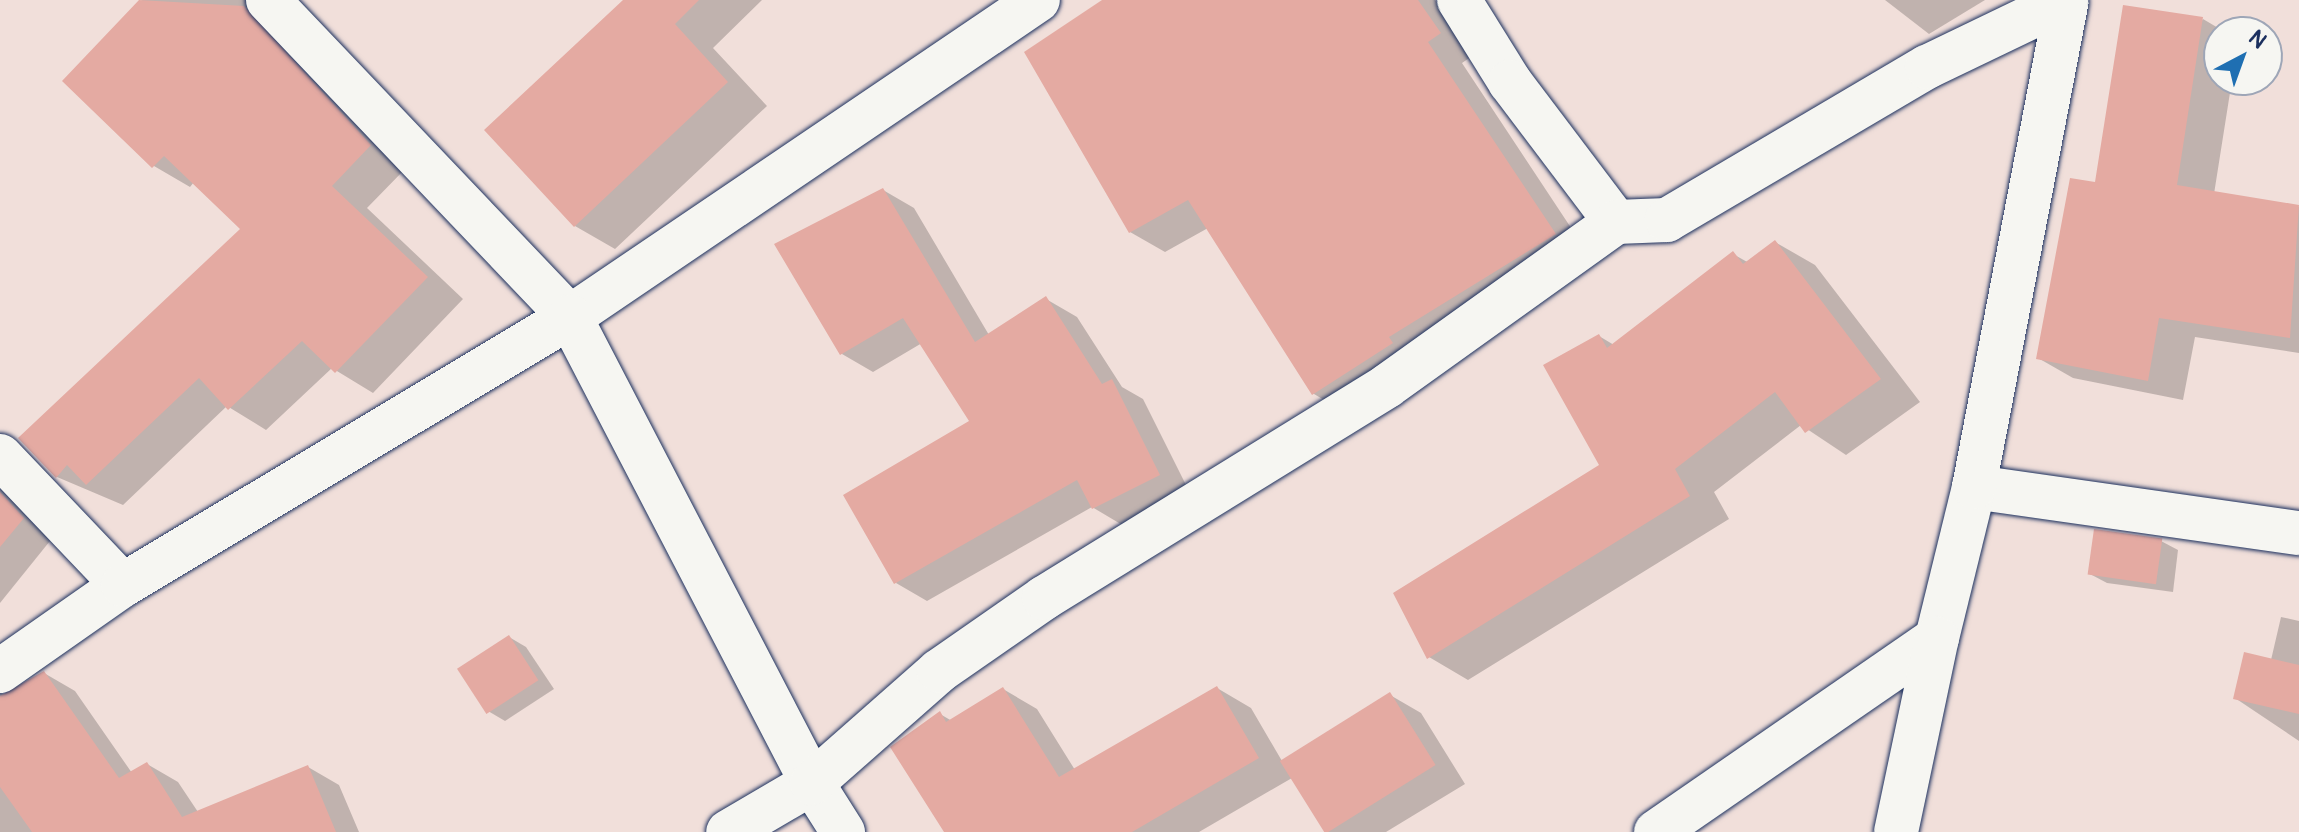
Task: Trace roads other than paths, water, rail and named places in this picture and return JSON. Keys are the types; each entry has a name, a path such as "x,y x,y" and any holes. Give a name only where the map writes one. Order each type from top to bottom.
{"street":[{"path":"268,0 570,317 812,783 843,832"},
{"path":"1459,0 1510,82 1616,222"},
{"path":"728,832 812,783 974,646 1387,386 1616,222 1667,220 1927,67 2066,2"},
{"path":"1896,832 1937,638 1974,487 2066,2"},
{"path":"0,671 123,585 570,317 1017,6"},
{"path":"0,456 123,585"},
{"path":"1974,487 2299,533"},
{"path":"1656,832 1937,638"}]}
